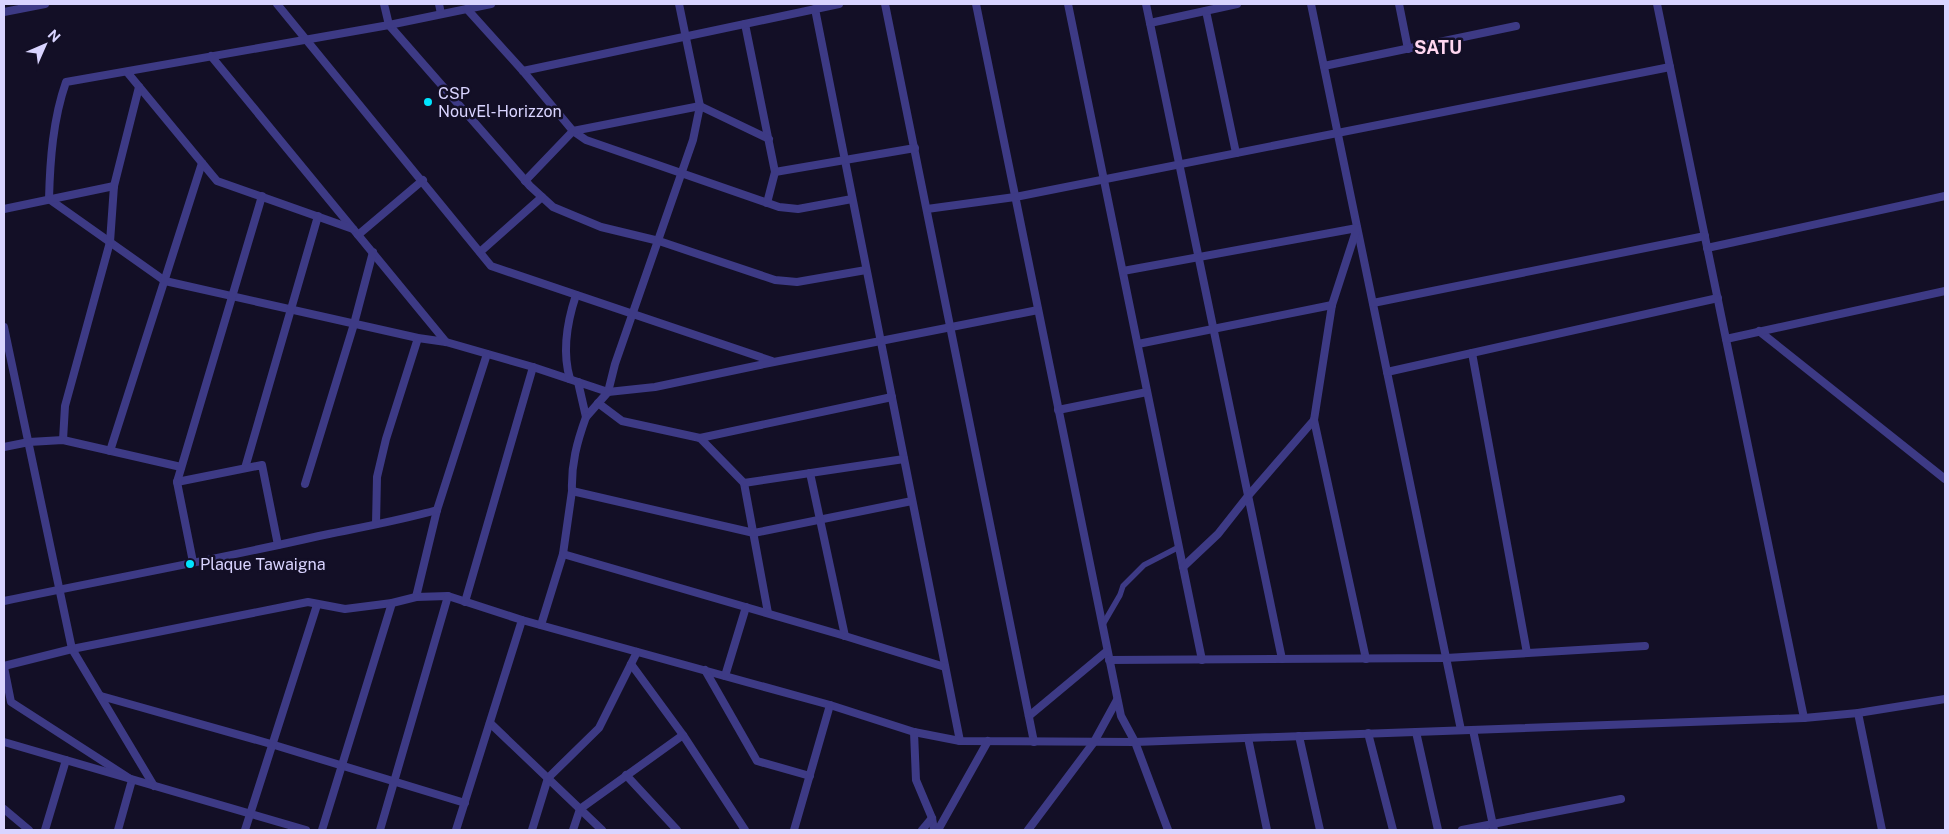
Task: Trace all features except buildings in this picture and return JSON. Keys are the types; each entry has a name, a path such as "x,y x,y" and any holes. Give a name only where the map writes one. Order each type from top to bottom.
{"street":[{"path":"4,12 45,4"},
{"path":"277,4 423,180 491,266 774,362"},
{"path":"384,4 389,25 525,181 553,207 601,227 659,241 775,280 797,282 866,270"},
{"path":"439,4 441,14"},
{"path":"49,199 50,164 66,82 389,25 491,4"},
{"path":"541,625 563,554 572,491 572,471 576,444 586,416 608,392 632,315 693,140 700,106 680,4"},
{"path":"524,71 839,4"},
{"path":"886,4 1034,742"},
{"path":"976,4 1121,716 1135,742 1168,830"},
{"path":"1068,4 1202,660"},
{"path":"1146,4 1282,659"},
{"path":"1150,23 1237,4"},
{"path":"1311,4 1461,730"},
{"path":"1399,4 1408,49"},
{"path":"1657,4 1804,718"},
{"path":"467,9 524,71 573,131 586,140 779,207 798,210 852,199"},
{"path":"815,9 960,741"},
{"path":"1206,10 1236,153"},
{"path":"745,24 775,172 767,203"},
{"path":"1324,66 1516,26"},
{"path":"211,56 446,342"},
{"path":"927,209 1015,197 1670,67"},
{"path":"127,72 217,181 318,216 356,232"},
{"path":"63,440 65,406 110,242 114,186 139,87"},
{"path":"525,181 573,131 700,106 769,140"},
{"path":"775,172 915,148"},
{"path":"110,451 202,163"},
{"path":"356,232 423,180"},
{"path":"4,208 114,186"},
{"path":"193,562 177,482 262,196"},
{"path":"1707,248 1945,196"},
{"path":"480,252 542,197"},
{"path":"49,199 165,281 418,338 446,342 533,367 608,392 655,387 1038,310"},
{"path":"245,468 318,216"},
{"path":"1123,270 1357,228"},
{"path":"1357,228 1332,305 1314,420 1366,659"},
{"path":"1373,303 1705,236"},
{"path":"305,484 354,324 373,252"},
{"path":"1726,339 1945,291"},
{"path":"576,295 567,332 565,362 574,380 586,416"},
{"path":"1387,372 1718,298"},
{"path":"1138,344 1332,305"},
{"path":"4,327 72,648 154,786"},
{"path":"1759,331 1945,480"},
{"path":"376,524 377,477 386,440 418,338"},
{"path":"1472,353 1527,653"},
{"path":"416,597 437,510 488,354"},
{"path":"465,602 533,367"},
{"path":"1058,410 1147,392"},
{"path":"598,403 622,421 700,438 892,397"},
{"path":"1183,566 1218,534 1248,496 1314,420"},
{"path":"700,438 744,483 768,613"},
{"path":"4,447 28,442 63,440 181,467"},
{"path":"744,483 904,458"},
{"path":"177,482 262,465 278,545"},
{"path":"810,473 845,636"},
{"path":"572,491 754,533 912,501"},
{"path":"4,601 376,524 399,521 437,510"},
{"path":"1102,626 1120,595 1123,586 1144,565 1179,546"},
{"path":"563,554 768,613 945,667"},
{"path":"380,830 448,596"},
{"path":"132,780 11,702 4,666 72,648 308,602 346,609 392,603 416,597 448,596 522,620 830,705 914,732 960,741 1135,742 1804,718 1858,713 1945,699"},
{"path":"322,830 392,603"},
{"path":"245,830 317,605"},
{"path":"725,676 746,607"},
{"path":"456,830 522,620"},
{"path":"1109,660 1446,658 1645,646"},
{"path":"1029,716 1107,651"},
{"path":"532,830 548,778 599,728 637,652"},
{"path":"631,664 683,735 745,830"},
{"path":"705,670 757,762 810,776"},
{"path":"101,696 271,744 465,803"},
{"path":"1028,830 1094,742 1118,700"},
{"path":"794,830 830,705"},
{"path":"1858,713 1882,830"},
{"path":"490,723 602,830"},
{"path":"1472,730 1494,827"},
{"path":"914,732 916,780 936,830"},
{"path":"1416,732 1438,830"},
{"path":"1368,734 1393,830"},
{"path":"573,830 580,809 683,735"},
{"path":"1299,736 1320,830"},
{"path":"1248,738 1267,830"},
{"path":"936,830 988,741"},
{"path":"4,742 306,830"},
{"path":"45,830 66,760"},
{"path":"626,775 677,830"},
{"path":"118,830 132,780"},
{"path":"1462,830 1494,827 1621,799"},
{"path":"4,809 29,830"},
{"path":"922,830 932,818"}],"place":[{"name":"CSP NouvEl-Horizzon","path":"428,102"},
{"name":"Plaque Tawaigna","path":"190,564"}],"district":[{"name":"SATU","path":"1438,47"}]}
